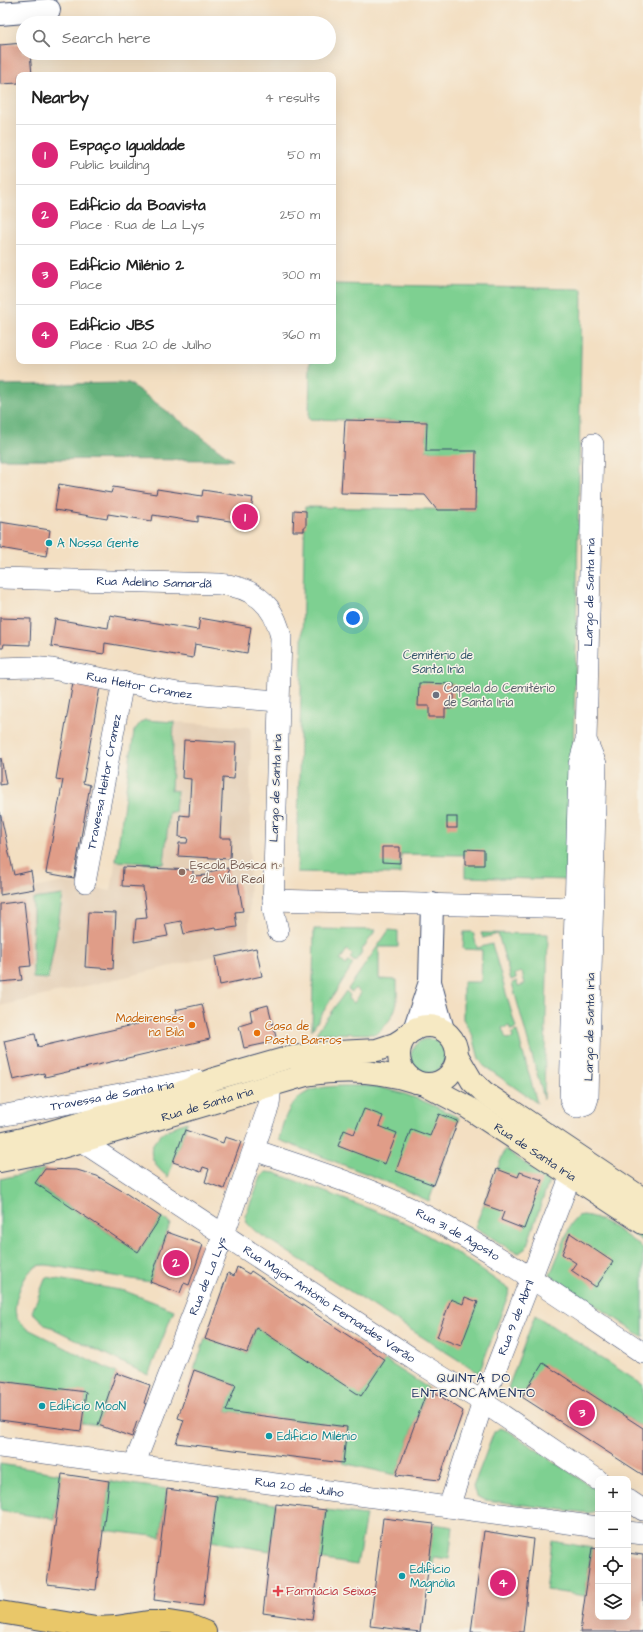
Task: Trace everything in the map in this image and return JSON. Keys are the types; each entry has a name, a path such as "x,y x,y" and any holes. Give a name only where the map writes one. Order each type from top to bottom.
{"main road":[{"path":"429,1026 443,1030 453,1039 457,1048 458,1057 456,1066 451,1074 444,1080 435,1084 421,1084 405,1072 399,1059 399,1048 409,1034 419,1027 429,1026"},
{"name":"Rua de Santa Iria","path":"0,1144 40,1135 174,1096 202,1083 225,1075 307,1054 376,1050 388,1047 409,1034"},
{"name":"Rua de Santa Iria","path":"458,1057 472,1081 485,1093 643,1199"},
{"name":"Rua de Santa Iria","path":"0,1161 45,1152 306,1075 340,1071 380,1073 421,1084 467,1106 643,1223"},
{"path":"0,1612 96,1628 155,1622 184,1624 205,1632"},
{"path":"154,1632 184,1624"}],"street":[{"path":"0,14 50,10"},
{"name":"Largo de Santa Iria","path":"586,740 596,764 587,1101 584,1106 577,1107 572,1104 570,1098 579,764 586,740 593,444"},
{"name":"Rua Adelino Samardã","path":"0,578 214,583 230,585 255,594 264,602 276,619 281,637"},
{"name":"Largo de Santa Iria","path":"278,930 273,913 273,900 281,637"},
{"name":"Rua Heitor Cramez","path":"0,668 31,667 62,670 178,693 278,701"},
{"name":"Travessa Heitor Cramez","path":"85,882 123,682"},
{"path":"273,900 575,908"},
{"path":"432,904 430,982 443,1030"},
{"path":"409,1034 430,982"},
{"name":"Travessa de Santa Iria","path":"0,1116 225,1075"},
{"name":"Rua de La Lys","path":"134,1465 224,1234 269,1105 271,1085"},
{"name":"Rua Major António Fernandes Varão","path":"81,1141 414,1359 483,1402 595,1478"},
{"name":"Rua 31 de Agosto","path":"254,1150 382,1196 425,1216 531,1278 643,1353"},
{"name":"Rua 9 de Abril","path":"449,1507 483,1402 571,1175"},
{"name":"Rua 20 de Julho","path":"0,1447 595,1527"},
{"path":"631,1502 643,1510"},
{"path":"631,1532 643,1534"}],"shaded area":[{"name":"Escola Básica n.º 2 de Vila Real","path":"145,720 251,727 249,948 0,1006 0,895 64,882 111,891 134,731 141,721"}],"green space":[{"name":"Cemitério de Santa Iria","path":"336,284 582,289 576,646 569,880 465,877 465,855 401,854 400,874 297,872 305,507 475,510 476,452 426,451 427,422 309,419 310,364 336,364"},
{"path":"129,383 233,460 0,459 0,385"},
{"path":"145,720 174,722 171,790 177,791 175,812 169,812 164,864 116,861 134,731 141,722"},
{"path":"63,895 48,979 33,978 33,899"},
{"path":"314,929 376,930 355,962 350,958 353,955 347,950 340,960 346,965 348,961 353,964 312,1030"},
{"path":"389,930 398,931 398,947 379,947 379,979 397,980 396,1007 392,1017 376,1034 316,1033 346,991 350,995 348,999 354,1003 361,993 355,988 352,992 348,989"},
{"path":"464,932 473,932 477,948 492,944 516,1028 511,1030 509,1026 502,1028 506,1039 513,1038 512,1033 517,1031 537,1103 484,1066 479,1059 473,1036 463,1019 463,982 481,982 482,950 463,949"},
{"path":"481,933 548,934 544,1099 512,983 517,981 518,986 525,984 522,972 515,974 516,978 511,980 498,934 483,938"},
{"path":"428,1039 440,1044 445,1056 440,1068 428,1073 416,1068 411,1056 416,1044"},
{"path":"337,1086 371,1086 416,1098 459,1118 429,1201 380,1179 279,1140 284,1121 291,1107 300,1097 310,1091"},
{"path":"187,1122 168,1177 155,1163 152,1155 154,1142 166,1131"},
{"path":"505,1149 549,1181 526,1248 519,1253 511,1250 475,1227"},
{"path":"45,1169 35,1184 138,1252 161,1217 170,1223 150,1282 42,1265 31,1270 23,1282 17,1296 15,1310 20,1323 28,1329 116,1373 98,1425 82,1423 86,1393 0,1381 0,1179"},
{"path":"266,1172 275,1173 411,1226 468,1261 510,1290 479,1373 255,1231 247,1223 245,1216 262,1175"},
{"path":"594,1203 643,1236 643,1241 592,1207"},
{"path":"578,1216 590,1216 606,1223 643,1248 643,1337 550,1275 571,1224"},
{"path":"46,1277 125,1291 174,1310 148,1375 46,1325 32,1312"},
{"path":"535,1315 643,1385 643,1428 544,1364 522,1397 508,1388"},
{"path":"256,1327 361,1395 385,1360 428,1388 396,1475 343,1463 346,1427 226,1411 236,1385 194,1370 205,1339 247,1353"},
{"path":"501,1428 510,1432 595,1489 595,1511 588,1513 485,1500 476,1496 473,1487 494,1432"},
{"path":"0,1464 62,1474 55,1519 0,1511"},
{"path":"109,1481 167,1489 161,1537 103,1530"},
{"path":"217,1496 276,1504 270,1551 211,1541"},
{"path":"326,1510 366,1515 357,1565 319,1559"},
{"path":"434,1524 453,1527 449,1559 434,1557 432,1574 427,1573"},
{"path":"552,1541 592,1548 585,1596 546,1590"}],"building":[{"path":"16,44 16,60 31,60 32,72 16,72 16,83 0,84 0,45"},
{"path":"345,420 427,422 426,451 476,451 475,510 437,510 425,495 341,493"},
{"path":"59,484 111,493 113,487 156,494 157,489 202,496 203,490 253,498 249,524 198,516 198,522 153,515 152,521 108,514 107,519 55,510"},
{"path":"294,510 306,511 306,527 304,527 304,531 293,531"},
{"path":"0,522 50,530 46,556 0,548"},
{"path":"110,615 198,630 200,618 251,627 247,653 195,644 193,658 105,643 104,654 51,646 55,619 108,628"},
{"path":"0,618 31,619 30,645 4,644 3,648 0,648"},
{"path":"73,682 100,687 83,783 90,785 74,878 46,873 63,780 56,779"},
{"name":"Capela do Cemitério de Santa Iria","path":"419,683 454,684 454,708 445,708 445,717 429,717 429,706 418,706"},
{"path":"184,740 236,743 234,779 223,778 220,838 231,838 230,859 178,856 179,843 187,843 188,838 179,837 180,815 189,816 191,779 182,778"},
{"path":"1,758 6,784 0,785 0,759"},
{"path":"0,812 14,875 31,871 34,889 0,895"},
{"path":"447,817 457,817 457,828 447,828"},
{"path":"382,847 400,847 400,863 382,862"},
{"path":"465,849 484,850 484,865 465,865"},
{"path":"123,867 193,870 193,876 208,875 208,872 228,868 230,883 238,882 243,911 235,912 237,927 216,930 215,928 184,934 181,921 165,924 168,936 134,942 136,919 147,918 143,887 122,886"},
{"path":"24,901 31,966 20,967 22,980 0,982 0,904"},
{"path":"88,912 116,913 113,969 85,967"},
{"path":"256,948 262,976 220,985 215,957"},
{"path":"202,1004 210,1039 45,1077 44,1073 13,1080 4,1041 35,1034 38,1047 176,1015 175,1010"},
{"path":"268,1005 277,1041 244,1048 239,1026 252,1022 250,1010"},
{"path":"364,1109 383,1116 379,1126 397,1133 385,1164 338,1146 344,1130 354,1134"},
{"path":"439,1114 458,1121 434,1185 396,1171 411,1129 430,1136"},
{"path":"185,1130 223,1143 225,1137 241,1142 224,1189 205,1182 209,1169 203,1167 201,1172 173,1162"},
{"path":"45,1169 77,1170 97,1176 161,1217 138,1252 35,1183"},
{"path":"497,1169 518,1177 520,1172 542,1180 524,1229 501,1220 504,1212 484,1205"},
{"path":"167,1232 203,1245 189,1285 184,1283 180,1293 150,1282"},
{"path":"570,1233 613,1262 596,1287 571,1270 576,1263 562,1254"},
{"path":"237,1267 249,1274 251,1271 385,1360 361,1396 256,1327 247,1353 205,1339 228,1273 234,1276"},
{"path":"465,1297 478,1302 461,1346 437,1337 451,1299 463,1304"},
{"path":"543,1363 643,1428 643,1475 522,1397"},
{"path":"194,1370 236,1385 226,1411 347,1427 343,1463 176,1443 184,1420 178,1418"},
{"path":"116,1373 150,1385 140,1422 137,1421 132,1437 98,1425"},
{"name":"Edifício MooN","path":"0,1381 86,1392 81,1431 0,1420"},
{"path":"428,1388 463,1411 439,1480 396,1475"},
{"path":"62,1474 109,1481 96,1590 47,1584"},
{"path":"167,1489 217,1496 203,1606 154,1600"},
{"path":"276,1504 326,1510 312,1620 263,1613"},
{"name":"Edifício Magnólia","path":"383,1518 434,1524 420,1632 370,1626"},
{"path":"484,1531 533,1539 523,1632 471,1632"},
{"path":"592,1548 595,1548 595,1620 631,1620 631,1553 643,1555 643,1632 580,1632"}],"place":[{"name":"Espaço Igualdade","path":"245,517"},
{"name":"A Nossa Gente","path":"49,543"},
{"name":"Capela do Cemitério de Santa Iria","path":"436,695"},
{"name":"Escola Básica n.º 2 de Vila Real","path":"182,872"},
{"name":"Madeirenses na Bila","path":"192,1025"},
{"name":"Casa de Pasto Barros","path":"257,1033"},
{"name":"Edifício da Boavista","path":"176,1263"},
{"name":"Edifício MooN","path":"42,1406"},
{"name":"Edifício Milénio 2","path":"582,1413"},
{"name":"Edifício Milénio","path":"269,1436"},
{"name":"Edifício Magnólia","path":"402,1576"},
{"name":"Edifício JBS","path":"503,1583"},
{"name":"Farmácia Seixas","path":"278,1591"}],"district":[{"name":"QUINTA DO ENTRONCAMENTO","path":"474,1386"}]}
